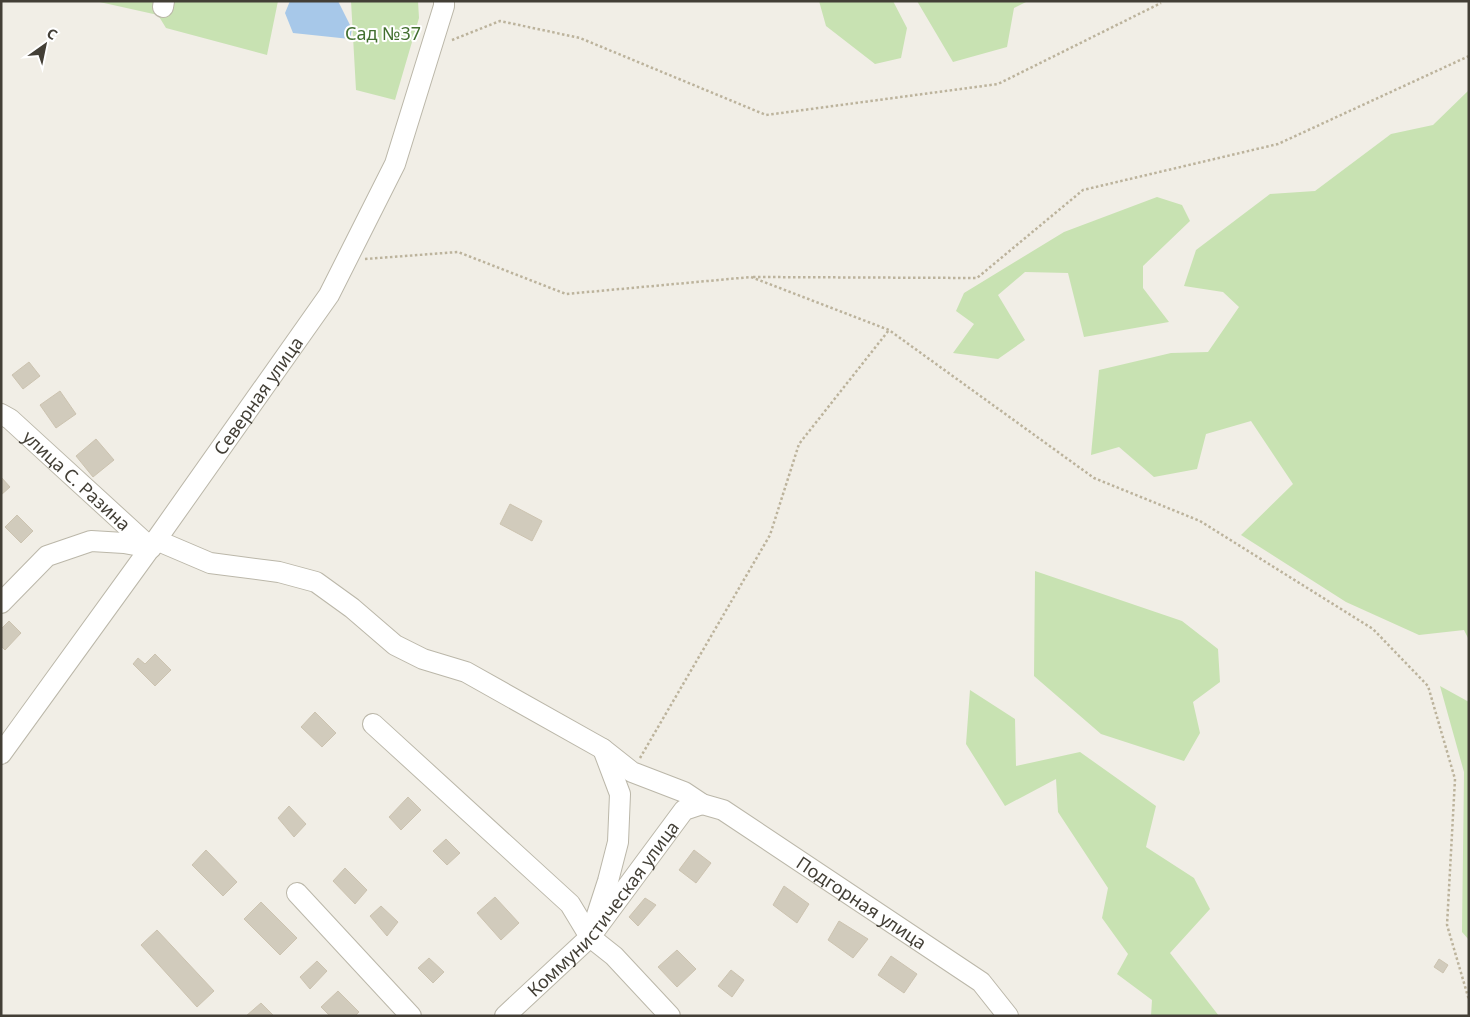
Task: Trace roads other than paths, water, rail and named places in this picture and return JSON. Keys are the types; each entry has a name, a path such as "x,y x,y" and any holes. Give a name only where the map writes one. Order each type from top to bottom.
{"street":[{"name":"Северная улица","path":"1,754 154,544 329,294 395,164 444,1"},
{"name":"улица С. Разина","path":"1,414 10,419 154,544"},
{"path":"1,603 47,556 91,541 154,544"},
{"name":"Подгорная улица","path":"154,544 210,563 279,572 316,582 352,608 395,645 423,659 466,672 603,749 632,772 684,792 702,804 723,810 981,982 1008,1016"},
{"path":"373,724 570,904 590,937 614,956 670,1016"},
{"path":"590,937 618,842 620,794 603,749"},
{"path":"620,794 632,772"},
{"name":"Коммунистическая улица","path":"505,1016 590,937 684,810 702,804"},
{"path":"297,893 411,1016"}],"water":[{"path":"290,1 338,1 352,29 350,39 293,33 285,13"}],"park label":[{"name":"Сад №37","path":"383,33"}]}
